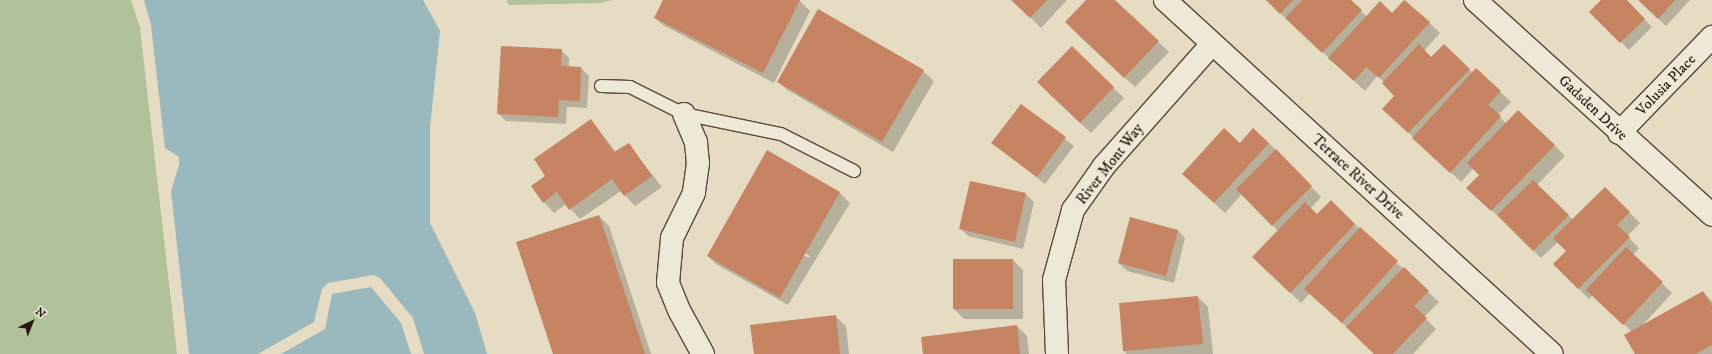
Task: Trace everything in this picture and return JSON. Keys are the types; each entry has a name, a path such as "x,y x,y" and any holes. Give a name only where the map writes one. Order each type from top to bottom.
{"street":[{"name":"Terrace River Drive","path":"1165,0 1552,354"},
{"name":"Gadsden Drive","path":"1476,0 1619,133 1712,215"},
{"name":"Volusia Place","path":"1619,133 1712,37"},
{"name":"River Mont Way","path":"1057,354 1054,280 1073,210 1104,166 1212,44"},
{"path":"684,114 696,142 698,163 694,193 672,238 668,283 680,312 703,354"}],"lane":[{"path":"602,86 630,87 684,114 781,134 854,171"}],"green space":[{"path":"0,0 131,0 140,28 177,354 0,354"},
{"path":"506,0 613,0 601,3 509,5"}],"water":[{"path":"144,0 423,0 440,31 430,128 430,223 475,313 487,354 424,354 413,318 380,278 374,275 328,283 322,289 314,322 258,354 189,354 171,191 179,165 179,157 165,148 151,25"},
{"path":"371,287 401,323 411,354 281,354 325,329 332,294"}],"building":[{"path":"663,0 800,0 763,73 654,18"},
{"path":"1011,0 1047,0 1030,18"},
{"path":"1086,0 1115,0 1159,41 1124,78 1065,22"},
{"path":"1266,0 1293,0 1280,14"},
{"path":"1302,0 1351,0 1362,10 1322,53 1285,18"},
{"path":"1404,0 1430,22 1379,78 1366,67 1354,81 1328,58 1380,1 1392,13"},
{"path":"1601,0 1627,0 1645,19 1620,43 1589,12"},
{"path":"1638,0 1675,0 1658,19"},
{"path":"818,9 924,70 882,142 777,82"},
{"path":"1419,44 1431,57 1444,44 1470,69 1408,133 1382,109 1394,96 1382,83"},
{"path":"501,46 562,49 561,66 581,67 580,101 559,100 558,117 497,114"},
{"path":"1072,46 1114,87 1080,123 1037,82"},
{"path":"1476,68 1501,91 1488,105 1501,116 1450,173 1412,138"},
{"path":"1021,104 1066,137 1037,177 991,143"},
{"path":"1518,110 1555,145 1491,211 1466,188 1479,175 1467,163"},
{"path":"591,119 614,152 629,143 652,176 624,196 612,179 569,210 557,192 543,203 531,186 545,176 534,159"},
{"path":"1224,128 1240,143 1253,128 1269,143 1214,203 1182,174"},
{"path":"1276,149 1312,186 1272,226 1236,189"},
{"path":"767,150 840,192 780,298 707,256"},
{"path":"1533,180 1569,215 1533,251 1497,215"},
{"path":"970,181 1026,193 1015,242 959,229"},
{"path":"1605,187 1630,212 1617,225 1630,237 1578,289 1553,264 1566,251 1553,238"},
{"path":"1331,200 1355,224 1290,293 1252,257 1305,202 1317,214"},
{"path":"599,215 645,354 553,354 516,242"},
{"path":"1130,217 1178,230 1166,276 1118,263"},
{"path":"1360,227 1398,261 1342,323 1304,289"},
{"path":"1626,247 1663,282 1623,325 1586,290"},
{"path":"953,259 1013,259 1013,309 953,309"},
{"path":"1404,267 1429,291 1414,306 1427,318 1393,354 1374,354 1346,327"},
{"path":"1703,291 1712,306 1712,345 1696,354 1635,354 1624,335"},
{"path":"1198,296 1203,344 1123,351 1119,303"},
{"path":"836,315 840,354 754,354 750,325"},
{"path":"1017,325 1020,354 923,354 921,337"}]}
